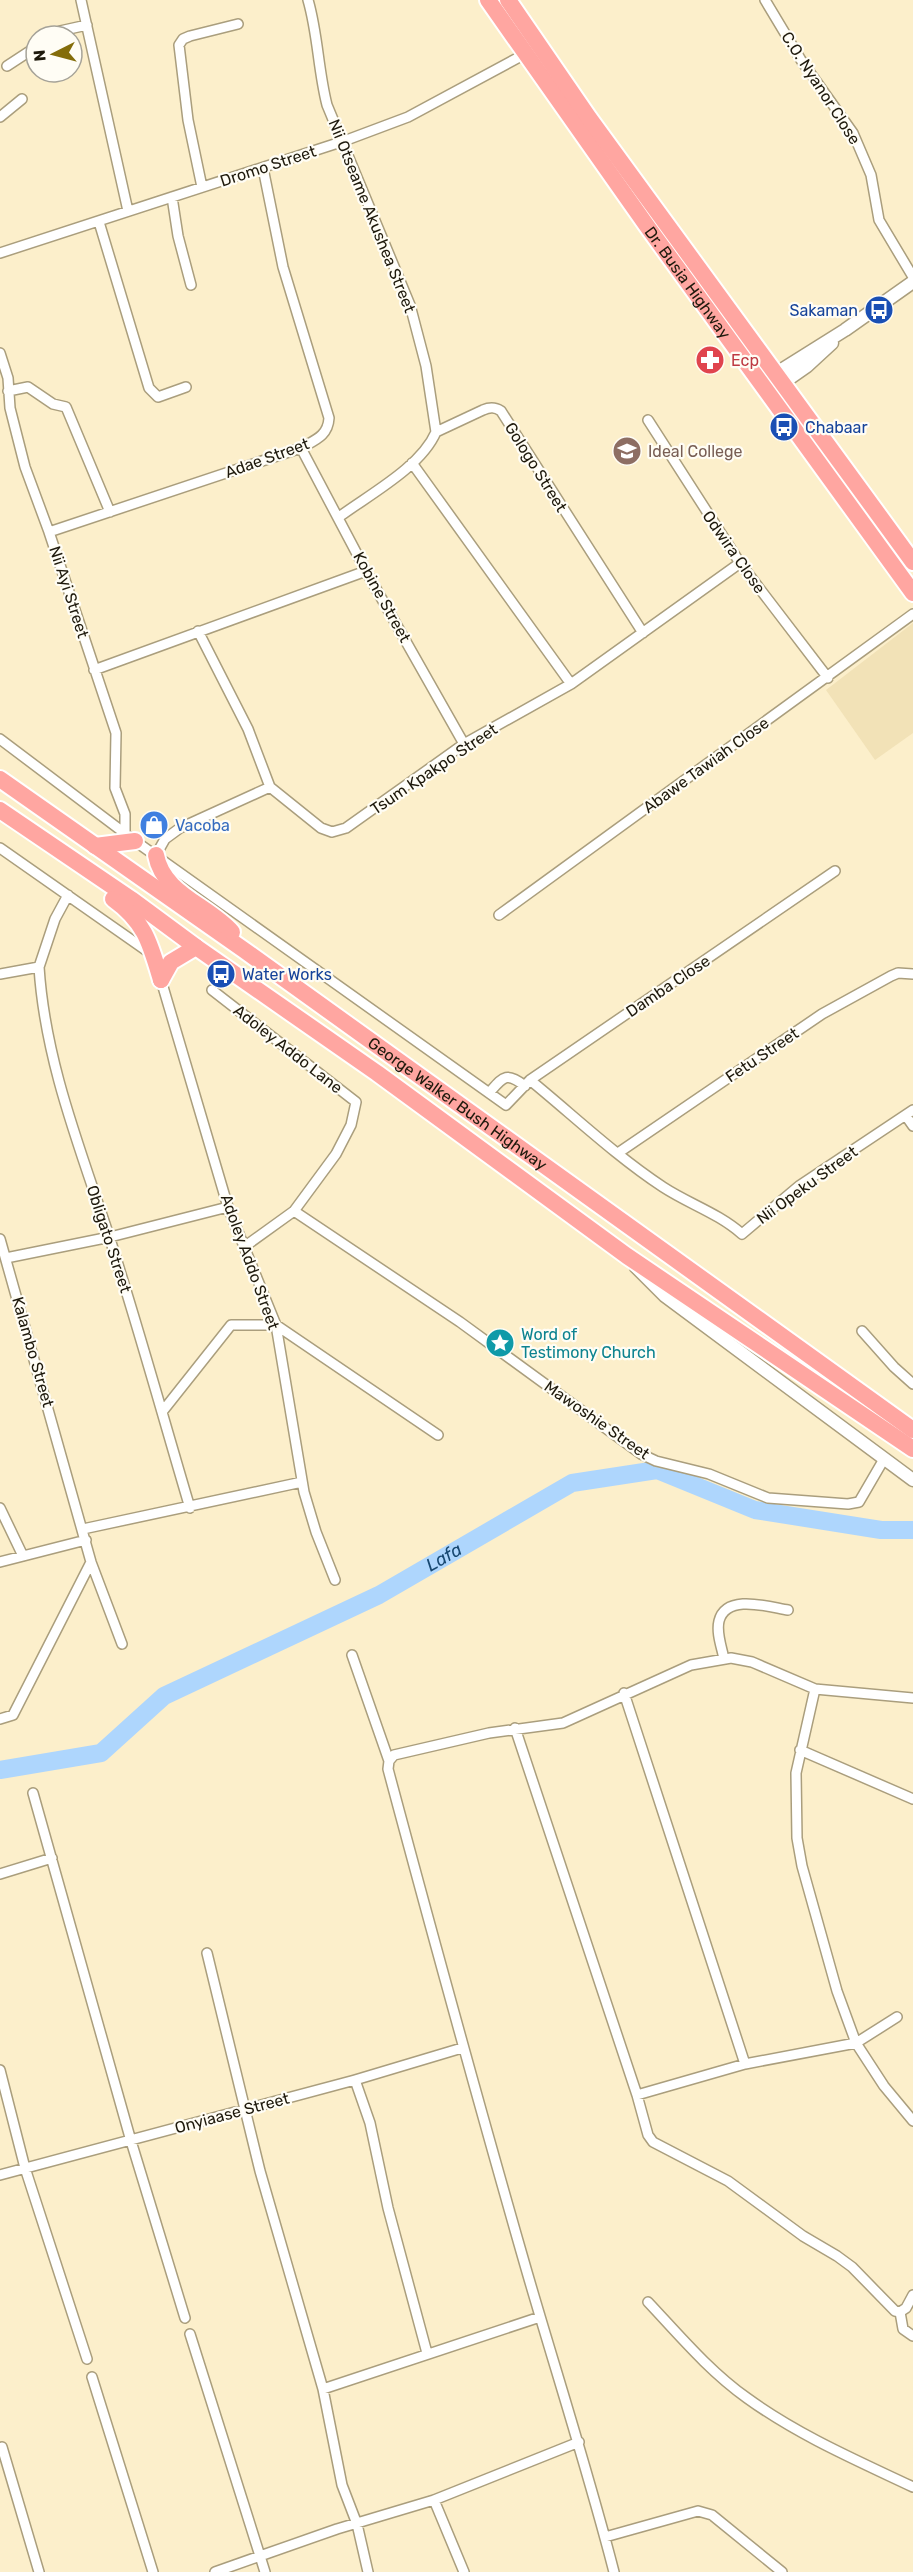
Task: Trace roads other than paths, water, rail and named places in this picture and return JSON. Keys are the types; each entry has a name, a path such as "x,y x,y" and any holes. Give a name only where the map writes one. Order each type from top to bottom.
{"highway":[{"name":"Dr. Busia Highway","path":"488,0 525,54 772,383 913,562"},
{"name":"Dr. Busia Highway","path":"508,0 772,383 913,593"},
{"name":"George Walker Bush Highway","path":"0,778 244,950 913,1430"},
{"path":"0,811 18,831 125,908 139,921 150,940 161,980"},
{"name":"George Walker Bush Highway","path":"0,811 131,899 377,1073 627,1256 913,1449"},
{"path":"95,846 130,836"},
{"path":"156,855 160,871 168,882 226,925 244,950"},
{"path":"161,980 171,962 196,947"},
{"path":"814,1383 913,1462"}],"street":[{"path":"81,0 128,211"},
{"name":"Nii Otseame Akushea Street","path":"308,0 319,74 327,105 344,141 419,332 436,432"},
{"name":"C.O. Nyanor Close","path":"765,0 801,60 853,133 868,165 879,220 913,277"},
{"path":"202,187 188,120 179,45 183,39 190,36 238,24"},
{"name":"Dromo Street","path":"0,253 344,141 408,117 525,54"},
{"path":"8,66 24,55"},
{"path":"0,117 21,99"},
{"name":"Adae Street","path":"49,532 301,448 321,437 328,428 329,418 283,267 263,168"},
{"path":"172,197 178,236 191,285"},
{"path":"99,222 149,388 158,397 186,387"},
{"path":"772,383 913,282"},
{"name":"Nii Ayi Street","path":"0,353 8,378 5,410 49,532 116,733 116,788 130,836"},
{"path":"8,391 28,387 53,404 66,407 110,512"},
{"name":"Gologo Street","path":"436,432 490,407 501,411 643,633"},
{"name":"Odwira Close","path":"648,420 740,563 828,678"},
{"path":"339,517 412,463 426,450 436,432"},
{"name":"Kobine Street","path":"301,448 366,571 464,744"},
{"path":"412,463 571,684"},
{"name":"Tsum Kpakpo Street","path":"270,787 321,828 332,832 346,828 464,744 571,684 740,563"},
{"path":"94,670 366,571"},
{"name":"Abawe Tawiah Close","path":"499,915 913,614"},
{"path":"156,855 165,839 180,828 270,787 248,729 198,631"},
{"path":"0,739 156,855 489,1093 508,1076 527,1083"},
{"path":"0,848 154,956"},
{"name":"Damba Close","path":"489,1093 506,1105 527,1083 835,872"},
{"path":"0,974 39,967 55,919 68,895"},
{"name":"Obligato Street","path":"39,967 41,1006 67,1112 110,1237 190,1508"},
{"name":"Fetu Street","path":"618,1153 822,1014 891,976 913,974"},
{"name":"Adoley Addo Street","path":"161,980 228,1207 276,1324 302,1482 316,1532 335,1580"},
{"name":"Adoley Addo Lane","path":"212,990 356,1102 351,1125 336,1154 294,1211 244,1247"},
{"name":"Nii Opeku Street","path":"527,1083 679,1198 720,1217 742,1234 799,1186 909,1113"},
{"path":"909,1113 913,1126"},
{"path":"6,1258 110,1237 228,1207"},
{"name":"Mawoshie Street","path":"294,1211 460,1322 641,1454 656,1461 710,1474 768,1498 848,1504 860,1502 884,1459"},
{"name":"Kalambo Street","path":"0,1239 91,1562 122,1644"},
{"name":"George Walker Bush Highway","path":"627,1256 647,1280 665,1296 913,1480"},
{"path":"162,1412 231,1325 276,1324 438,1435"},
{"path":"862,1331 894,1367 913,1384"},
{"path":"83,1529 190,1508 302,1482"},
{"path":"0,1508 23,1556"},
{"path":"0,1562 86,1540"},
{"path":"0,1719 13,1714 91,1562"},
{"path":"724,1659 719,1622 722,1614 740,1604 788,1610"},
{"path":"352,1655 389,1761 388,1769 462,2048 540,2317 579,2442 614,2572"},
{"path":"389,1761 394,1755 515,1728 546,1727 563,1723 624,1693 691,1665 724,1659 752,1662 815,1689 913,1698"},
{"path":"815,1689 796,1773 797,1838 802,1866 837,1991 856,2043 884,2086 913,2121"},
{"path":"624,1693 744,2064"},
{"path":"515,1728 652,2142 739,2188 803,2236 852,2266 895,2311 900,2312"},
{"path":"800,1750 913,1799"},
{"path":"33,1793 131,2141 185,2318"},
{"path":"0,1874 52,1858"},
{"path":"207,1953 244,2109 324,2389 342,2485 357,2524 368,2572"},
{"path":"637,2095 744,2064 856,2043 897,2017"},
{"name":"Onyiaase Street","path":"0,2175 355,2080 462,2048"},
{"path":"0,2070 24,2168 87,2359"},
{"path":"355,2080 370,2123 388,2208 427,2353"},
{"path":"900,2312 906,2308 913,2295"},
{"path":"648,2302 698,2355 747,2398 824,2446 913,2487"},
{"path":"900,2312 903,2329 913,2336"},
{"path":"324,2389 540,2317"},
{"path":"190,2334 265,2572"},
{"path":"92,2377 153,2572"},
{"path":"215,2572 434,2500 579,2442"},
{"path":"2,2447 39,2572"},
{"path":"434,2500 464,2572"},
{"path":"605,2537 698,2511 705,2512 712,2515 782,2572"}],"waterway":[{"name":"Lafa","path":"0,1770 101,1753 164,1696 379,1595 572,1483 657,1470 755,1510 881,1530 913,1530"}],"place":[{"name":"Sakaman","path":"879,310"},
{"name":"Ecp","path":"710,360"},
{"name":"Chabaar","path":"784,427"},
{"name":"Ideal College","path":"627,451"},
{"name":"Vacoba","path":"154,825"},
{"name":"Water Works","path":"221,974"},
{"name":"Word of Testimony Church","path":"500,1343"}]}
